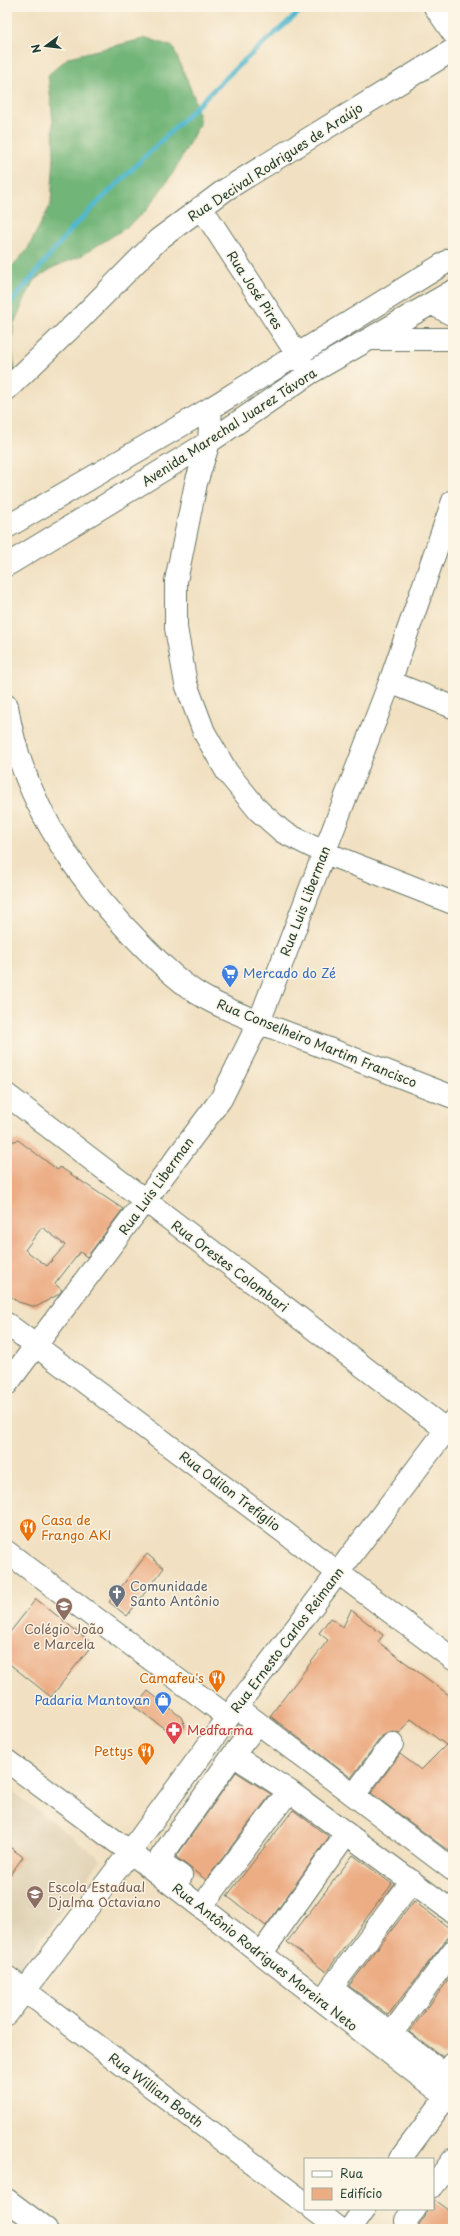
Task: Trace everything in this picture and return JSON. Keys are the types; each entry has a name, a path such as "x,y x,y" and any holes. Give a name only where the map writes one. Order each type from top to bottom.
{"street":[{"path":"435,7 453,33"},
{"name":"Rua Decival Rodrigues de Araújo","path":"7,389 80,319 159,239 202,207 453,50"},
{"name":"Rua José Pires","path":"202,207 310,373"},
{"name":"Avenida Marechal Juarez Távora","path":"7,527 211,408 453,258"},
{"name":"Avenida Marechal Juarez Távora","path":"7,565 209,442 310,373 433,304 453,291"},
{"path":"433,304 453,315"},
{"path":"371,339 453,339"},
{"path":"211,408 209,442 196,483 176,581 176,628 186,684 204,732 228,772 258,811 283,832 323,852 453,903"},
{"name":"Rua Luis Liberman","path":"7,1384 37,1347 221,1099 259,1022 323,852 390,682 451,511"},
{"path":"390,682 453,707"},
{"name":"Rua Conselheiro Martim Francisco","path":"7,706 23,768 41,810 64,851 91,888 128,931 170,972 209,1000 259,1022 453,1097"},
{"name":"Rua Orestes Colombari","path":"7,1095 145,1201 451,1429"},
{"name":"Rua Odilon Trefíglio","path":"7,1324 453,1659"},
{"name":"Rua Ernesto Carlos Reimann","path":"7,2014 26,1991 130,1852 232,1712 451,1429"},
{"path":"7,1552 232,1712 258,1723 452,1868"},
{"path":"258,1723 233,1755 161,1857 162,1863 210,1895 265,1948 331,1988 439,2070 445,2071 453,2064"},
{"path":"354,1795 392,1744"},
{"path":"233,1755 289,1791 453,1912"},
{"name":"Rua Antônio Rodrigues Moreira Neto","path":"7,1761 130,1852 265,1948 451,2095"},
{"path":"210,1895 289,1791"},
{"path":"265,1948 346,1834"},
{"path":"331,1988 412,1881"},
{"path":"391,2034 453,1951"},
{"name":"Rua Willian Booth","path":"7,1977 304,2202"},
{"path":"401,2158 451,2095"},
{"path":"434,2185 453,2160"},
{"path":"7,2200 46,2229"},
{"path":"313,2210 339,2229"},
{"path":"350,2229 363,2210"},
{"path":"407,2229 406,2220 414,2210"}],"shaded area":[{"name":"Escola Estadual Djalma Octaviano","path":"7,1787 101,1859 19,1968 7,1958"}],"green space":[{"path":"147,38 173,47 194,97 200,123 173,173 144,213 124,229 79,257 54,267 34,280 13,325 12,349 16,379 10,405 7,407 7,272 27,250 51,204 54,156 53,121 48,75 69,57"}],"building":[{"path":"18,1140 58,1170 60,1167 123,1209 87,1257 80,1252 55,1284 62,1290 59,1294 36,1307 18,1302 7,1293 7,1143","holes":["42,1227 65,1245 47,1266 25,1250"]},
{"name":"Comunidade Santo Antônio","path":"147,1554 164,1568 127,1616 109,1602"},
{"name":"Colégio João e Marcela","path":"36,1599 93,1644 51,1697 7,1662 7,1636"},
{"path":"351,1610 383,1635 378,1642 453,1698 453,1854 371,1793 400,1754 421,1770 446,1745 411,1719 399,1734 393,1732 382,1736 351,1778 270,1716 328,1640 319,1633 330,1618 343,1627"},
{"name":"Padaria Mantovan","path":"148,1691 181,1717 185,1726 176,1737 135,1707"},
{"path":"236,1772 271,1794 206,1880 176,1857"},
{"path":"293,1810 329,1837 266,1926 227,1896"},
{"path":"7,1845 23,1857 7,1879"},
{"path":"353,1855 392,1884 326,1972 287,1942"},
{"path":"414,1901 453,1931 388,2015 349,1986"},
{"path":"453,1974 453,2052 443,2057 409,2032"},
{"path":"434,2200 453,2214 453,2229 419,2229 419,2224 425,2217 427,2210 434,2210"}],"waterway":[{"path":"7,308 73,227 239,65 305,7"}],"place":[{"name":"Mercado do Zé","path":"230,988"},
{"name":"Casa de Frango AKI","path":"28,1542"},
{"name":"Comunidade Santo Antônio","path":"117,1608"},
{"name":"Colégio João e Marcela","path":"64,1621"},
{"name":"Camafeu's","path":"217,1693"},
{"name":"Padaria Mantovan","path":"163,1715"},
{"name":"Medfarma","path":"174,1745"},
{"name":"Pettys","path":"146,1766"},
{"name":"Escola Estadual Djalma Octaviano","path":"35,1909"}]}
